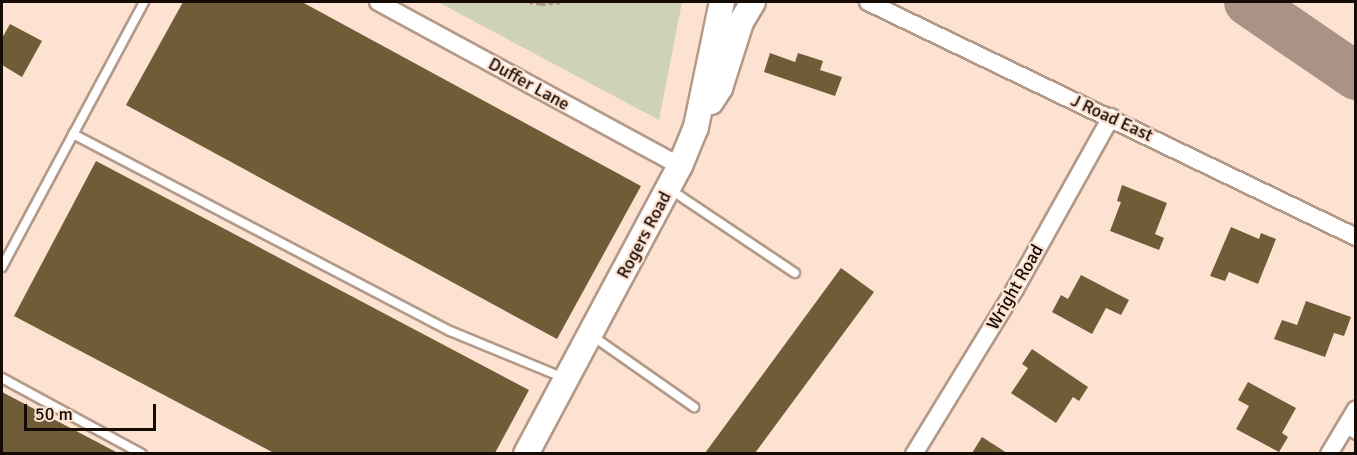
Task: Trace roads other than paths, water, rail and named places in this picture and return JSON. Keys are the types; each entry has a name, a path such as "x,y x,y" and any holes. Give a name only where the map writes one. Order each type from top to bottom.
{"street":[{"name":"Duffer Lane","path":"378,2 680,166"},
{"name":"Rogers Road","path":"526,453 680,166 696,127 722,2"},
{"path":"696,127 720,88 741,22 753,2"},
{"name":"J Road East","path":"868,2 1111,117 1356,237"},
{"name":"Wright Road","path":"914,453 1015,289 1111,117"},
{"path":"1329,453 1350,431 1356,409"}],"lane":[{"path":"2,267 144,2"},
{"path":"73,134 450,331 567,379"},
{"path":"669,189 795,273"},
{"path":"591,335 694,407"},
{"path":"2,378 142,453"}]}
